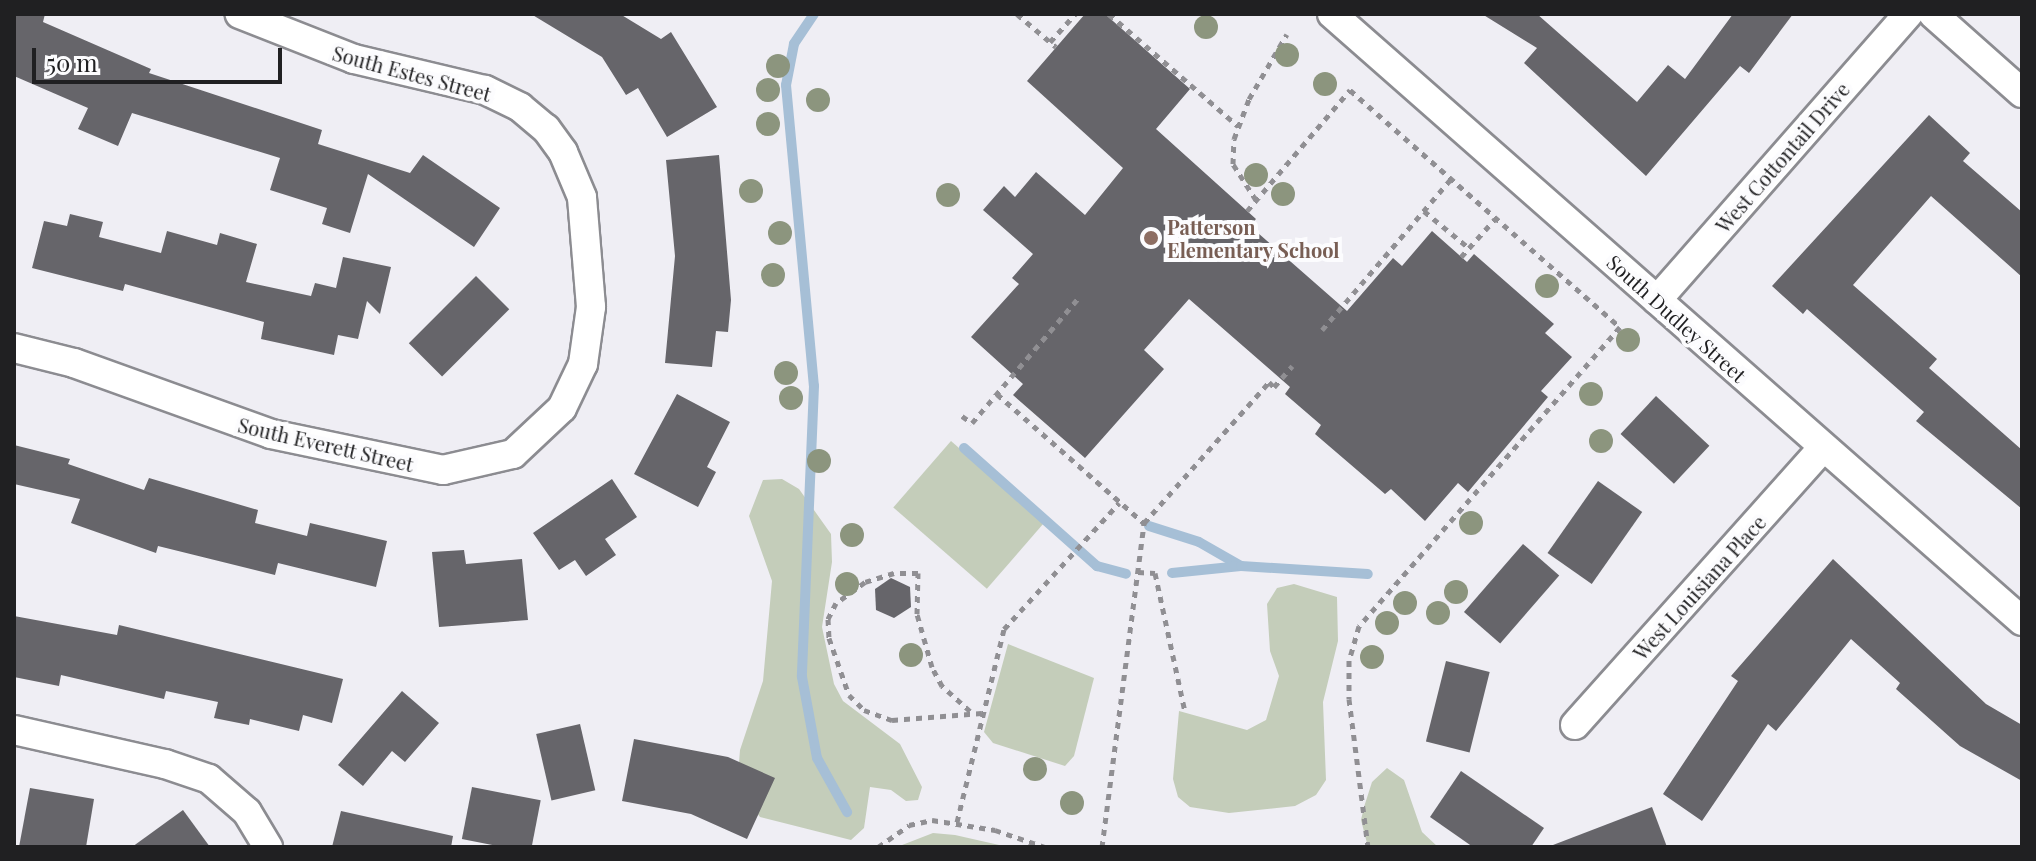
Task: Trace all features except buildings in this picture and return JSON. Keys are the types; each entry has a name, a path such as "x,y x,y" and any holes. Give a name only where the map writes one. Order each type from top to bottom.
{"street":[{"name":"South Estes Street","path":"240,14 354,59 485,90 540,123 563,152 582,197 591,307 588,345"},
{"name":"South Dudley Street","path":"1332,14 1822,449 2022,621"},
{"name":"West Cottontail Drive","path":"1657,300 1908,14"},
{"path":"1933,14 2022,93"},
{"name":"South Everett Street","path":"14,348 74,363 271,434 443,470 491,462 528,443 562,408 588,345"},
{"name":"West Louisiana Place","path":"1575,725 1822,449"},
{"path":"14,730 165,764 209,779 247,812 268,847"}],"path":[{"path":"1017,14 1056,47"},
{"path":"1050,42 1075,14"},
{"path":"1109,14 1238,126"},
{"path":"1256,200 1233,164 1238,126 1287,34"},
{"path":"1247,211 1350,90 1620,327 1359,626 1349,660 1349,699 1368,847"},
{"path":"1322,330 1450,180"},
{"path":"1424,211 1469,248"},
{"path":"1461,257 1495,219"},
{"path":"962,416 972,423 1080,296"},
{"path":"1102,847 1144,523 1269,382 1274,387 1292,366"},
{"path":"997,394 1144,523"},
{"path":"957,822 1004,629 1119,503"},
{"path":"1138,572 1155,573 1185,712"},
{"path":"970,711 942,686 927,653 917,614 918,573 894,573 865,582 836,603 828,619 829,638 849,695 864,710 892,720 970,711 982,713"},
{"path":"878,847 909,825 957,822 1045,847"},
{"path":"1974,847 1999,847"}],"green space":[{"path":"951,441 1045,522 987,589 893,507"},
{"path":"782,479 799,489 831,534 832,562 822,627 834,684 843,701 900,744 922,787 918,800 906,801 891,790 870,787 864,828 851,840 760,817 745,797 738,775 740,750 763,681 772,581 749,516 763,480"},
{"path":"1294,584 1337,597 1338,641 1323,702 1326,780 1316,795 1295,806 1229,813 1190,807 1178,797 1173,779 1179,711 1247,730 1266,720 1279,676 1270,651 1267,604 1277,588"},
{"path":"1008,644 1094,678 1074,756 1065,766 993,743 984,732"},
{"path":"1387,768 1404,780 1422,832 1438,847 1368,847 1361,820 1364,807 1372,782"},
{"path":"933,833 955,835 1008,847 897,847"}],"waterway":[{"path":"814,14 794,44 786,85 814,386 802,677 817,758 847,812"},
{"path":"964,448 1097,566 1126,574"},
{"path":"1149,526 1199,542 1241,566"},
{"path":"1172,573 1241,566 1368,574"}],"place":[{"name":"Patterson Elementary School","path":"1151,238"}]}
